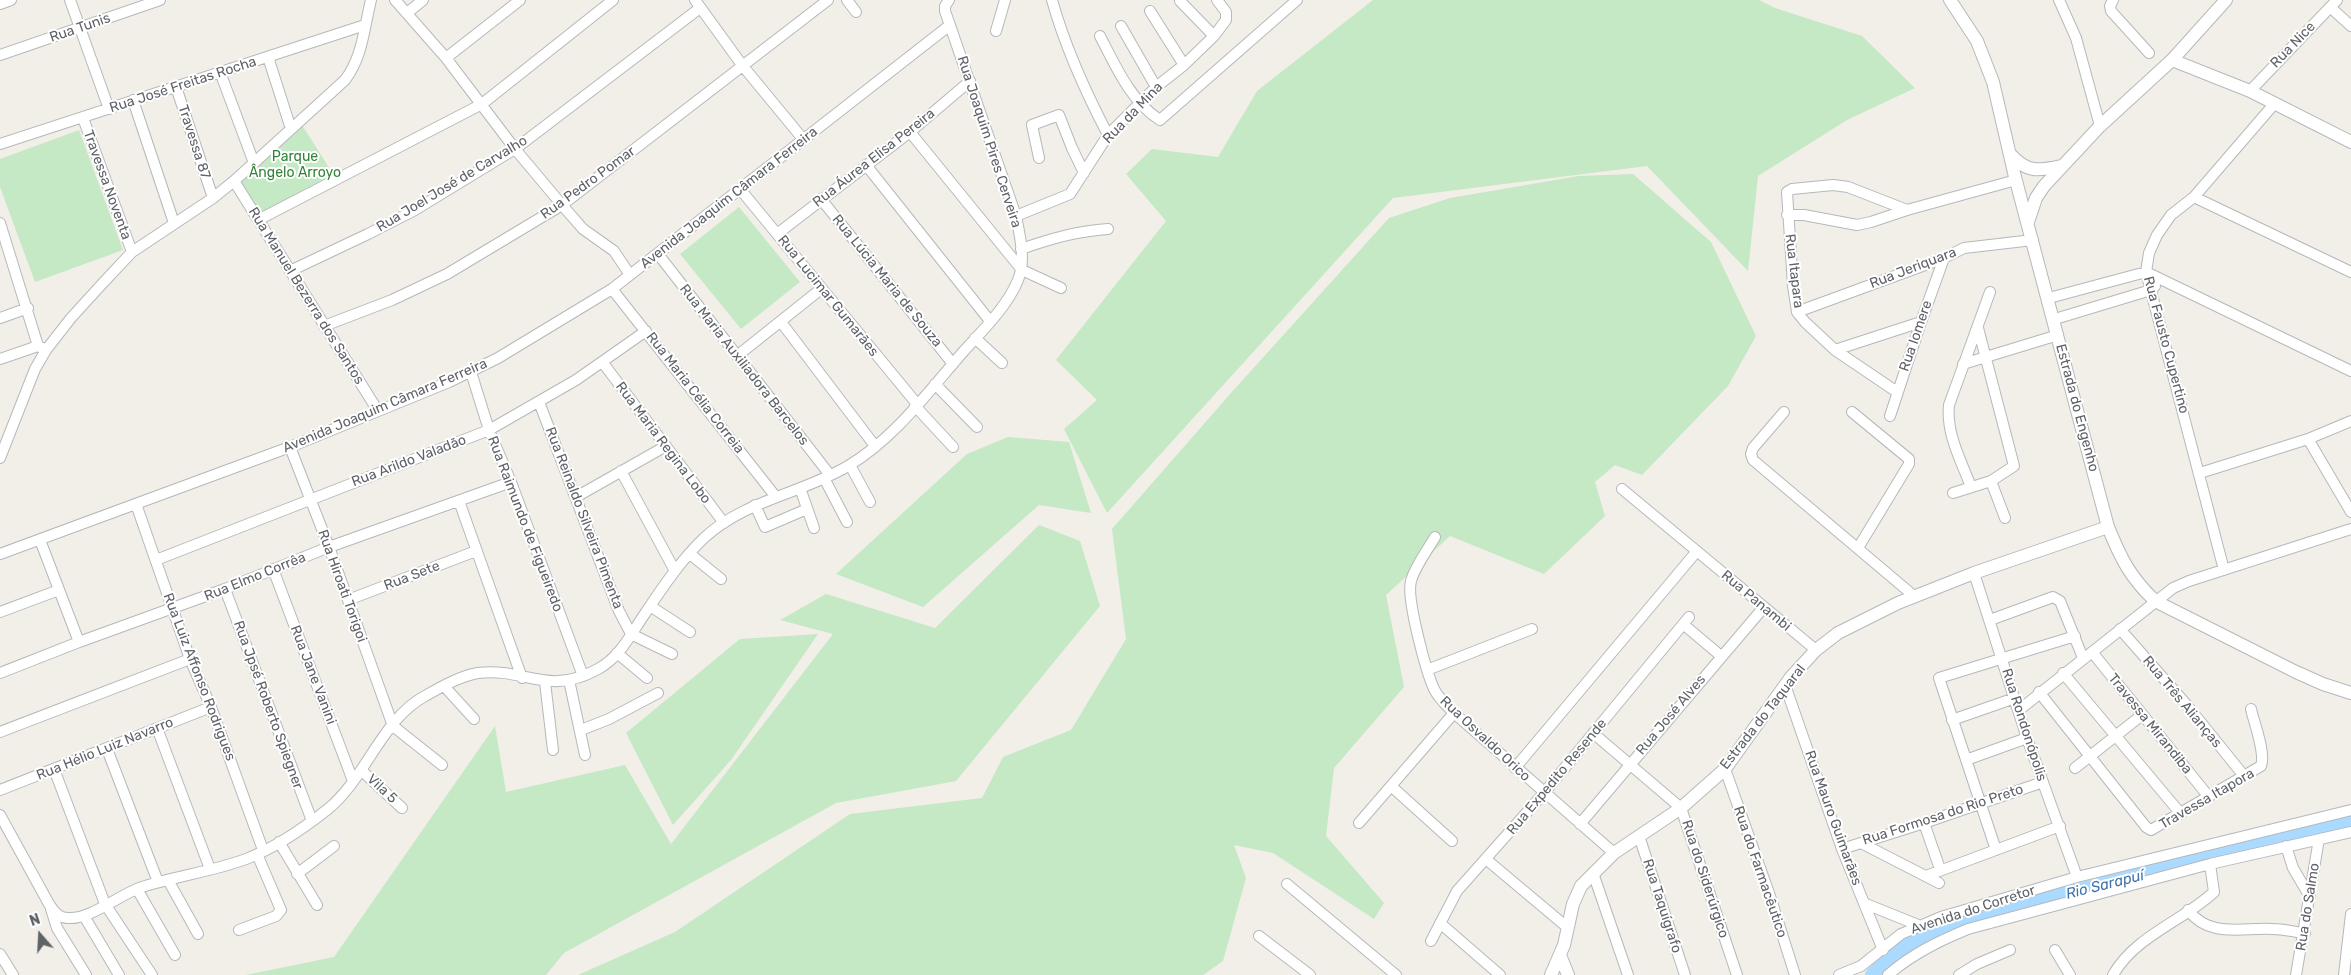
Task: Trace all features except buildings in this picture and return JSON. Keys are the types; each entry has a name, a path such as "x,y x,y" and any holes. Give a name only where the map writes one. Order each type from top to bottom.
{"street":[{"path":"0,4 11,0"},
{"path":"70,0 109,110"},
{"name":"Rua Tunis","path":"0,55 160,0"},
{"path":"0,458 42,348 132,252 213,198 345,80 355,67 360,52 371,0"},
{"path":"395,0 446,58 515,150 562,206 583,229 614,251 630,275"},
{"path":"407,13 423,0"},
{"path":"446,58 520,0"},
{"path":"258,220 482,104 612,0"},
{"name":"Rua Pedro Pomar","path":"324,326 430,283 562,206 742,64 828,0"},
{"path":"846,0 856,12"},
{"path":"949,0 945,6 950,25"},
{"path":"996,31 1005,0"},
{"path":"1052,0 1081,82 1108,135"},
{"path":"1100,36 1117,70 1140,102 1158,119 1163,119 1196,86 1297,0"},
{"name":"Estrada do Engenho","path":"1950,0 1977,42 1993,82 2009,152 2055,319 2108,527 2122,559 2137,584 2155,601 2296,672 2351,693"},
{"path":"2060,0 2076,38 2100,126"},
{"path":"2113,0 2110,6 2112,11 2149,53"},
{"path":"2028,222 2036,198 2062,166 2100,126 2172,60 2226,0"},
{"path":"1180,1 1214,36"},
{"name":"Rua da Mina","path":"1016,216 1065,198 1070,194 1108,135 1156,87 1184,65 1214,36 1226,20 1223,2"},
{"path":"697,4 742,64 803,139"},
{"name":"Rua Joel José de Carvalho","path":"290,271 415,210 515,150 697,4"},
{"path":"2333,4 2351,26"},
{"name":"Rua Nice","path":"2250,91 2333,4"},
{"path":"1150,11 1184,65"},
{"name":"Rua José Freitas Rocha","path":"0,144 365,25"},
{"name":"Rua Joaquim Pires Cerveira","path":"0,814 48,904 56,914 63,918 84,916 136,889 245,859 279,842 312,821 331,806 362,770 410,705 444,686 478,673 545,682 568,680 583,676 605,664 617,653 676,571 701,541 724,523 755,505 800,488 850,465 875,446 916,405 990,321 1012,293 1022,270 1016,216 950,25"},
{"name":"Avenida Joaquim Câmara Ferreira","path":"0,554 290,447 449,382 498,358 612,290 950,25"},
{"path":"1121,26 1156,87"},
{"path":"268,57 291,129"},
{"path":"2172,60 2250,91 2351,142"},
{"path":"220,72 254,162"},
{"name":"Rua Áurea Elisa Pereira","path":"777,234 910,132 970,81"},
{"name":"Travessa 87","path":"176,87 213,198"},
{"path":"133,100 174,223"},
{"name":"Rua Fausto Cupertino","path":"2224,570 2146,272 2149,253 2157,235 2171,215 2194,197 2275,104"},
{"path":"1039,158 1032,125 1059,115 1084,173"},
{"name":"Travessa Noventa","path":"82,118 132,252"},
{"path":"910,132 1022,270 1061,288"},
{"path":"2009,152 2025,166 2038,171"},
{"path":"866,165 990,321"},
{"path":"1787,215 1804,215 1856,225 2038,171 2062,166"},
{"name":"Rua Manuel Bezerra dos Santos","path":"234,181 378,411"},
{"name":"Rua Itapara","path":"1897,392 1835,350 1805,322 1798,312 1787,215 1787,192 1792,189 1833,184 1907,210"},
{"name":"Rua Lucimar Gumarães","path":"740,189 916,405 953,447"},
{"path":"2194,197 2351,272"},
{"name":"Rua Lúcia Maria de Souza","path":"821,199 953,364"},
{"path":"0,223 42,348"},
{"path":"1021,249 1062,235 1085,230 1108,229"},
{"name":"Rua Jeriquara","path":"1798,312 1944,258 1964,248 2033,240"},
{"name":"Rua Maria Auxiliadora Barcelos","path":"658,254 827,476 847,522"},
{"name":"Rua Iomere","path":"1890,416 1920,322 1944,258"},
{"path":"2049,298 2146,272 2163,278 2351,371"},
{"path":"2055,319 2151,290 2163,278"},
{"path":"737,356 821,289"},
{"name":"Rua Maria Célia Correia","path":"612,290 776,497"},
{"path":"1971,487 1949,429 1948,418 1950,405 1963,364 1990,292"},
{"path":"0,318 28,308"},
{"path":"781,322 875,446"},
{"path":"1835,350 1920,322"},
{"path":"1953,493 1991,480 2012,469 2014,462 1978,328"},
{"name":"Rua Arildo Valadão","path":"156,560 489,430 603,363 646,331"},
{"path":"1963,364 2058,335"},
{"path":"975,338 1002,363"},
{"path":"0,359 42,348"},
{"name":"Rua Maria Regina Lobo","path":"603,363 724,523"},
{"name":"Rua Raimundo de Figueiredo","path":"470,372 489,430 511,482 583,676"},
{"path":"935,384 977,427"},
{"name":"Rua Reinaldo Silveira Pimenta","path":"539,402 615,602 631,634"},
{"path":"1784,412 1753,448 1751,454 1754,460 1914,596"},
{"path":"1852,412 1909,459 1909,464 1858,548"},
{"path":"2200,473 2308,439 2351,421"},
{"path":"2308,439 2351,512"},
{"path":"576,497 666,446"},
{"name":"Rua Hiroati Torigoi","path":"290,447 393,726"},
{"path":"850,465 870,502"},
{"path":"621,471 676,571"},
{"path":"1991,480 2005,518"},
{"name":"Rua Elmo Corrêa","path":"0,673 79,642 226,589 328,547 511,482"},
{"path":"800,488 814,528"},
{"name":"Rua Panambi","path":"1622,489 1816,650"},
{"path":"459,501 522,678"},
{"name":"Rua Luiz Affonso Rodrigues","path":"136,504 190,659 211,707 280,910 276,916 239,930"},
{"path":"755,505 765,527 806,509"},
{"name":"Estrada do Taquaral","path":"1551,975 1560,954 1573,904 1581,886 1614,853 1681,808 1724,768 1785,685 1816,650 1838,633 1867,616 1914,596 1974,572 2108,527"},
{"path":"2019,710 2039,692 2173,588 2189,581 2351,529"},
{"name":"Rua Osvaldo Orico","path":"1435,537 1411,580 1409,593 1428,670 1435,690 1442,701 1454,713 1614,853"},
{"path":"40,540 79,642"},
{"name":"Rua Sete","path":"348,600 476,551"},
{"path":"1515,768 1697,551"},
{"path":"690,554 721,579"},
{"name":"Rua Jane Vanini","path":"274,569 353,781"},
{"name":"Rua Rondonópolis","path":"1974,572 2014,698 2060,826 2076,877"},
{"name":"Rua Jpsé Roberto Spiegner","path":"226,589 312,821"},
{"path":"0,612 59,590"},
{"name":"Travessa Mirandiba","path":"1990,620 2053,597 2057,598 2060,601 2074,636 2087,655 2142,715 2209,797"},
{"path":"650,606 690,632"},
{"name":"Rua José Alves","path":"1580,824 1764,607"},
{"name":"Rua Expedito Resende","path":"1431,941 1457,891 1487,860 1544,793 1686,620 1721,656"},
{"path":"1428,670 1532,629"},
{"name":"Rua Três Alianças","path":"2120,629 2186,704 2244,776"},
{"path":"631,634 672,654"},
{"path":"1996,850 1939,678 2074,636"},
{"path":"617,653 647,678"},
{"path":"0,732 190,659"},
{"path":"2063,673 2181,814"},
{"path":"568,680 585,755"},
{"path":"545,682 553,750"},
{"name":"Rua Mauro Guimarães","path":"1785,685 1842,849 1866,904 1883,950"},
{"path":"444,686 474,719"},
{"name":"Travessa Itapora","path":"2039,692 2150,830 2181,814 2244,776 2258,770 2263,761 2251,709"},
{"path":"580,730 609,719 658,693"},
{"path":"1952,720 2014,698"},
{"name":"Rua Hélio Luiz Navarro","path":"0,790 211,707"},
{"path":"1359,823 1454,713"},
{"path":"2075,768 2142,715"},
{"path":"393,726 442,765"},
{"path":"157,728 210,869"},
{"name":"Rua do Siderúrgico","path":"1593,733 1681,808 1737,975"},
{"path":"1966,760 2028,738"},
{"path":"108,749 163,881 198,934"},
{"name":"Rua do Farmacêutico","path":"1724,768 1770,896 1795,975"},
{"path":"54,769 105,904 152,975"},
{"name":"Vila 5","path":"362,770 402,808"},
{"name":"Rua Formosa do Rio Preto","path":"1842,849 2043,782"},
{"path":"1391,786 1452,841"},
{"name":"Avenida do Corretor","path":"1839,975 1861,966 1901,934 1918,925 2076,877 2351,810"},
{"path":"1924,823 1940,869"},
{"path":"1926,876 1940,869 2060,826"},
{"name":"Avenida do Corretor","path":"1888,975 1912,956 1941,940 1968,929 2210,864 2351,832"},
{"name":"Rua Taquígrafo","path":"1639,836 1685,975"},
{"name":"Rua do Salmo","path":"2296,975 2305,933 2319,839"},
{"path":"279,842 317,905"},
{"path":"1861,843 1939,883"},
{"path":"297,874 334,846"},
{"path":"2286,846 2293,868 2310,897"},
{"path":"1487,860 1568,928"},
{"path":"2113,975 2126,959 2142,945 2214,892 2210,864"},
{"path":"1593,873 1628,975"},
{"path":"1287,884 1396,975"},
{"path":"136,889 175,955"},
{"path":"48,904 57,928 86,975"},
{"path":"1866,904 1918,925"},
{"path":"2188,910 2196,920 2213,928 2232,930 2274,929 2305,933"},
{"path":"2344,975 2351,914"},
{"path":"84,916 118,975"},
{"path":"1440,922 1500,975"},
{"path":"1259,936 1310,975"},
{"path":"1959,975 1977,964 2010,950"},
{"path":"2054,950 2070,975"},
{"path":"0,954 13,975"},
{"path":"1560,954 1568,975"}],"green space":[{"path":"1373,0 1759,0 1775,8 1862,36 1915,88 1847,120 1758,176 1748,271 1647,166 1393,198 1107,513 1064,429 1097,400 1056,360 1166,221 1126,174 1152,149 1218,157 1257,91"},
{"name":"Parque Ângelo Arroyo","path":"302,125 333,174 258,215 239,181"},
{"path":"79,130 123,250 35,282 0,187 0,159"},
{"path":"1633,174 1711,242 1756,336 1728,386 1642,475 1615,465 1595,482 1605,516 1544,574 1450,536 1386,595 1404,687 1334,768 1326,836 1384,903 1374,919 1273,853 1234,845 1246,878 1223,961 1203,975 578,975 675,932 850,814 982,798 1003,757 1071,730 1126,639 1112,529 1231,393 1389,218 1450,198 1579,176"},
{"path":"739,207 800,282 741,329 680,254"},
{"path":"1008,437 1069,442 1091,513 1039,505 923,607 836,574 967,454"},
{"path":"1039,525 1080,541 1100,606 956,781 836,803 564,953 546,975 246,975 334,957 495,726 506,792 625,765 671,844 833,634 780,620 826,594 935,628"},
{"path":"818,634 731,760 673,825 626,733 740,639"}],"waterway":[{"name":"Rio Sarapuí","path":"1873,975 1906,945 1945,925 2351,822"}]}
